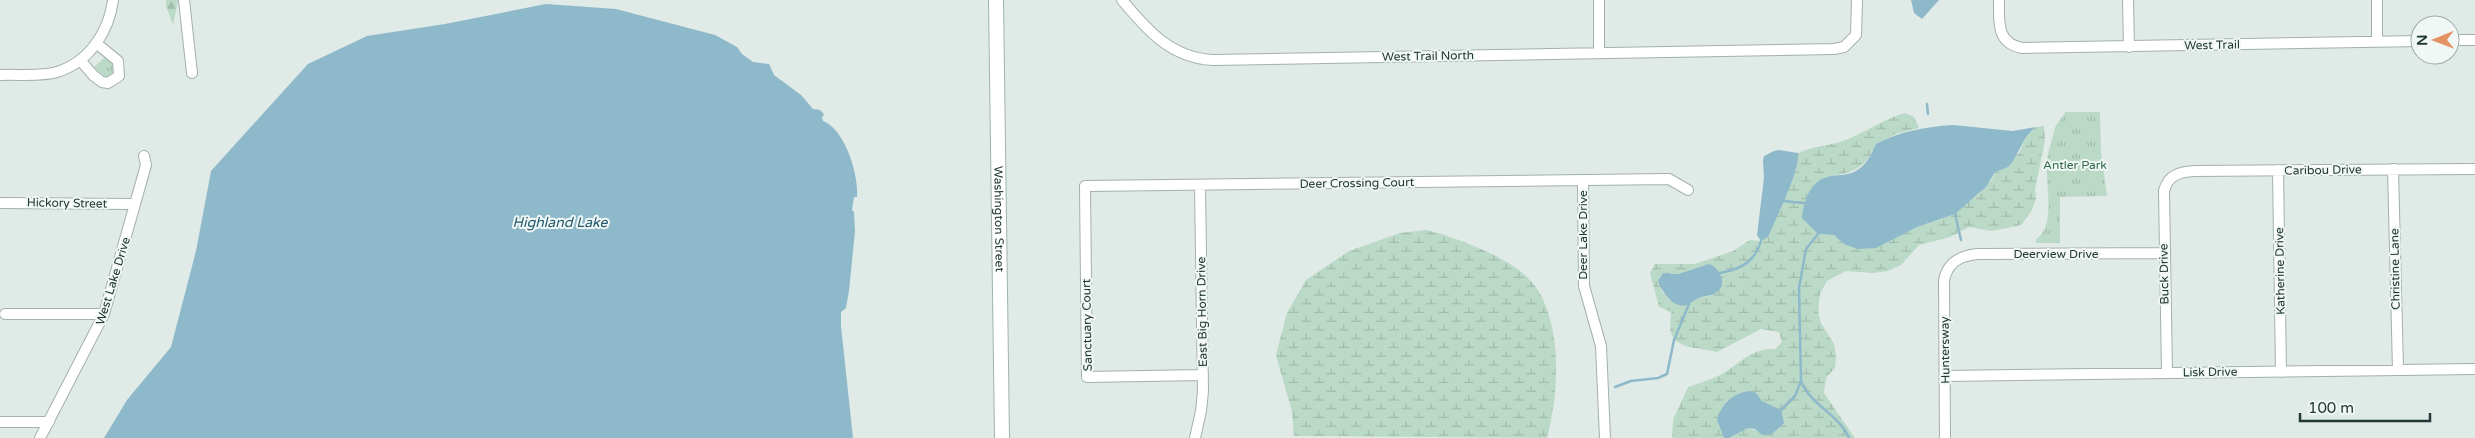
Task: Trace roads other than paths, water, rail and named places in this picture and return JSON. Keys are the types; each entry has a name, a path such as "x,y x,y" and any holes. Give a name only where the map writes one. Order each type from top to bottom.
{"main road":[{"name":"Washington Street","path":"996,0 1002,438"}],"street":[{"path":"0,75 57,72 80,60 96,43 106,28 113,0"},
{"path":"184,0 192,74"},
{"name":"West Trail North","path":"1122,0 1147,30 1159,40 1172,50 1198,59 1844,48 1856,35 1856,0"},
{"path":"1599,0 1600,53"},
{"name":"West Trail","path":"1999,0 2000,28 2006,41 2022,48 2410,41"},
{"path":"2128,0 2129,47"},
{"path":"2377,0 2377,41"},
{"path":"2460,40 2475,40"},
{"path":"80,60 102,82 108,83 119,76 118,61 96,43"},
{"name":"West Lake Drive","path":"40,438 104,314 135,204 142,172 146,165 144,156"},
{"name":"Caribou Drive","path":"2172,177 2178,173 2188,171 2475,168"},
{"name":"Christine Lane","path":"2393,169 2398,370"},
{"name":"Katherine Drive","path":"2278,170 2281,372"},
{"name":"Buck Drive","path":"2167,373 2164,191 2172,177"},
{"name":"Deer Crossing Court","path":"1086,249 1085,186 1669,179 1688,190"},
{"name":"Deer Lake Drive","path":"1583,180 1584,286 1601,346 1604,438"},
{"name":"East Big Horn Drive","path":"1195,438 1202,411 1203,375 1200,185"},
{"name":"Hickory Street","path":"0,203 135,204"},
{"name":"Sanctuary Court","path":"1086,249 1087,377 1203,375"},
{"name":"Deerview Drive","path":"1951,265 1959,258 1977,254 2164,253"},
{"name":"Huntersway","path":"1945,438 1944,281 1951,265"},
{"path":"5,314 104,314"},
{"name":"Lisk Drive","path":"1945,376 2475,369"},
{"path":"0,422 48,422"}],"water":[{"path":"1911,0 1939,0 1922,19 1914,13"},
{"name":"Highland Lake","path":"546,4 616,9 715,35 737,47 742,54 753,62 769,64 774,75 801,95 813,109 820,110 824,114 823,121 838,133 853,165 857,188 857,197 854,197 852,210 854,212 855,231 849,291 846,308 841,312 853,438 104,438 127,400 171,347 196,251 211,171 308,64 367,36 445,24"},
{"path":"1953,125 2013,131 2035,127 2026,137 2008,167 1995,172 1986,187 1955,214 1917,227 1876,248 1858,249 1844,244 1834,235 1818,234 1802,218 1804,204 1813,186 1824,178 1849,174 1858,170 1868,160 1876,144 1913,130"},
{"path":"1779,150 1798,153 1798,161 1782,207 1768,237 1761,241 1757,235 1764,178 1763,160 1764,156"},
{"path":"1709,264 1717,270 1722,278 1719,291 1698,298 1689,304 1678,305 1674,303 1662,290 1658,281 1663,273 1678,274"},
{"path":"1749,391 1756,393 1762,401 1781,410 1784,423 1772,434 1762,435 1755,429 1748,428 1729,438 1724,438 1717,420 1722,409 1732,397"}],"waterway":[{"path":"1927,104 1928,114"},
{"path":"1783,201 1804,203"},
{"path":"1955,214 1961,240"},
{"path":"1818,234 1806,249 1799,288 1801,381 1811,397 1839,422 1849,438"},
{"path":"1720,273 1741,267 1755,254 1761,241"},
{"path":"1615,387 1631,381 1658,378 1667,374 1674,340 1689,304"},
{"path":"1781,410 1795,396 1801,381"}],"park label":[{"name":"Antler Park","path":"2075,165"}]}
